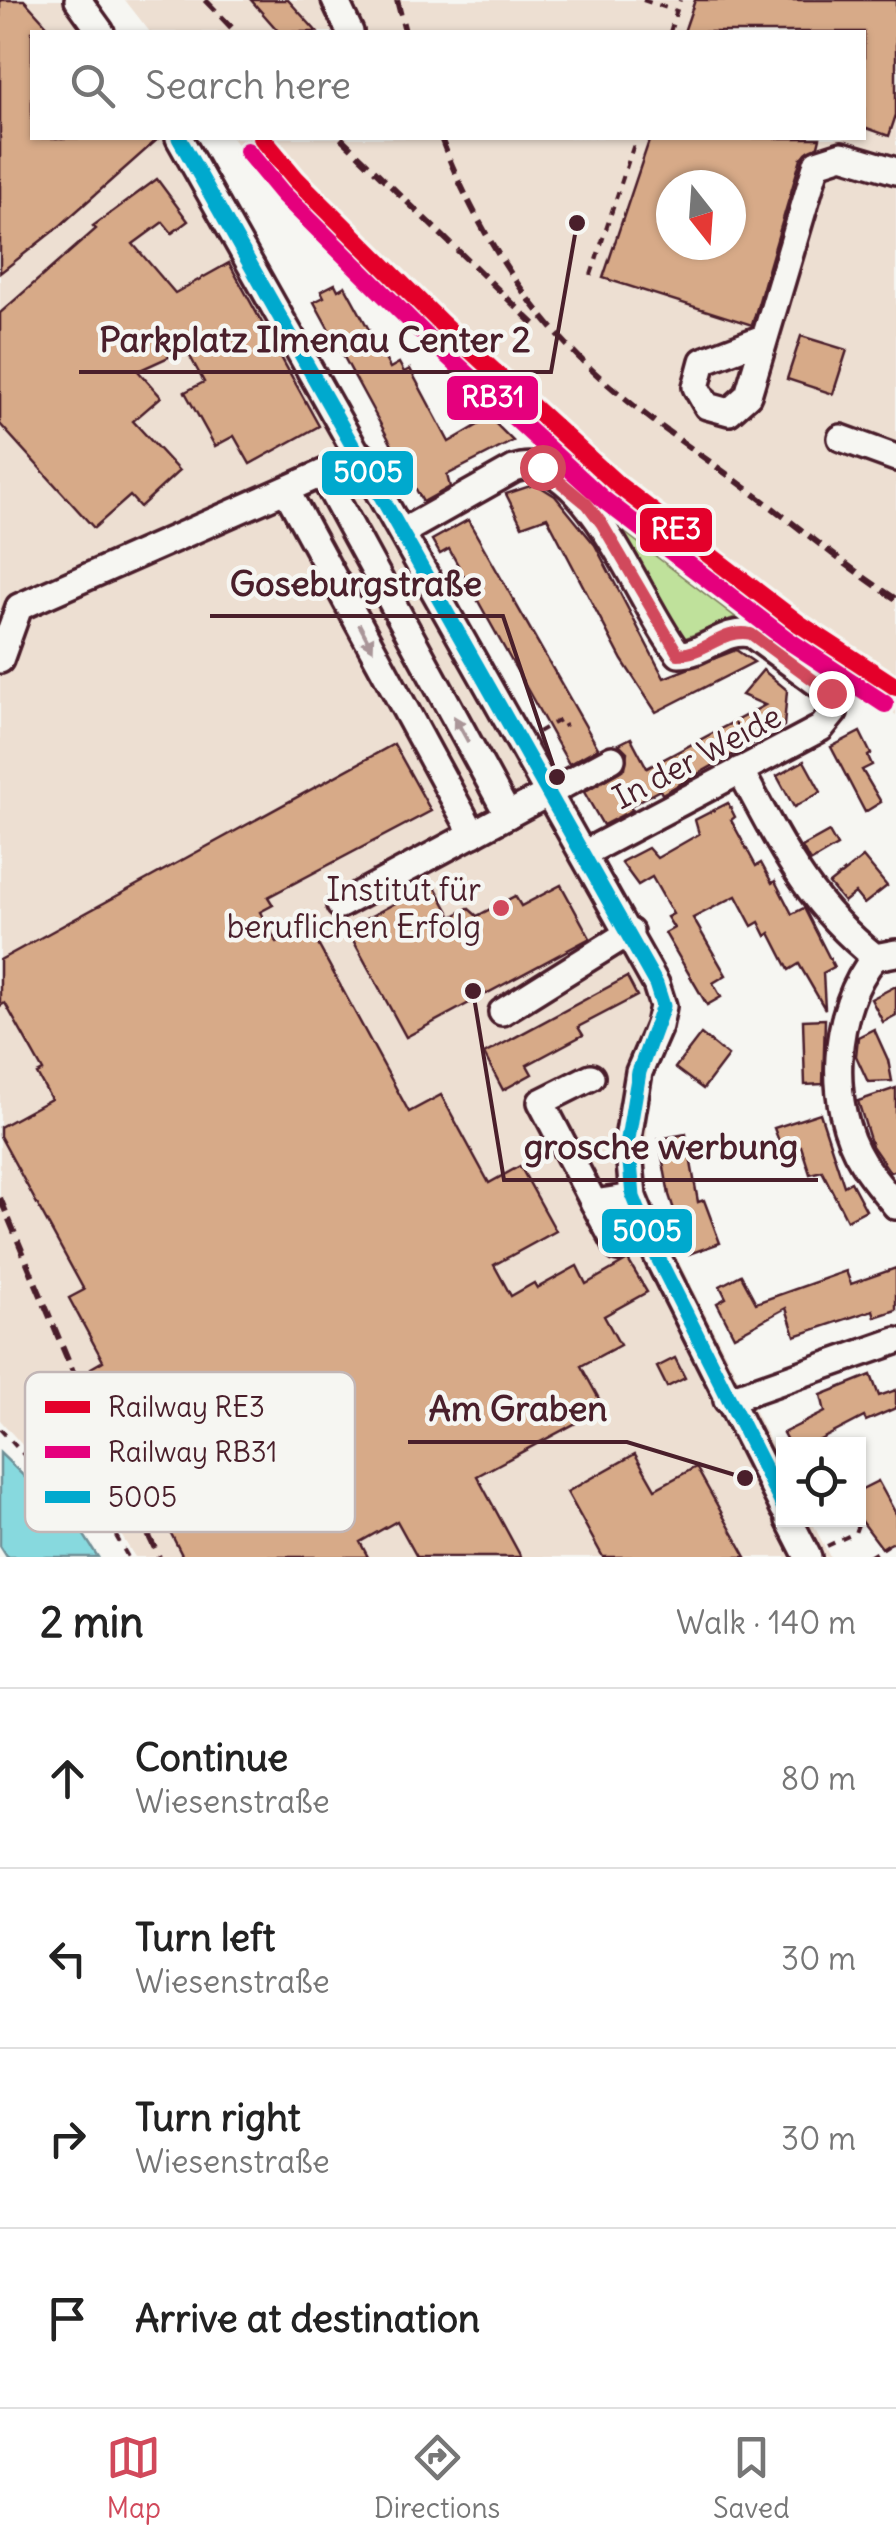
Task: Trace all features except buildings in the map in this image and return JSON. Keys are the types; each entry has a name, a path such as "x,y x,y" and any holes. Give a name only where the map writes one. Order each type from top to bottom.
{"street":[{"path":"78,0 100,30"},
{"path":"335,0 349,30"},
{"path":"180,140 630,932 663,1006 632,1103 628,1138 633,1197 727,1400 776,1495"},
{"path":"763,338 817,163 842,154 896,170"},
{"path":"842,438 896,458"},
{"path":"0,660 18,607 362,456"},
{"name":"In der Weide","path":"404,531 514,469 530,464 542,467 587,504 602,524 678,654 690,654 738,631 751,634 831,693 834,712 821,728 585,853"},
{"path":"322,474 508,815"},
{"path":"286,490 473,834"},
{"path":"340,906 612,759"},
{"path":"740,770 800,882 842,930 886,955 857,978 846,1006 840,1084 847,1124 861,1161 896,1206"},
{"path":"502,1012 630,932"},
{"path":"591,1076 541,1102 618,1248"},
{"path":"594,1203 633,1197"},
{"path":"727,1400 896,1341"},
{"path":"794,1527 814,1553"}],"path":[{"path":"643,0 676,12"},
{"path":"671,30 680,0"},
{"path":"591,275 635,140"},
{"path":"522,741 561,719 565,727"},
{"path":"0,1429 25,1456"},
{"path":"814,1553 855,1532 857,1527"},
{"path":"114,1532 128,1557"},
{"path":"869,1557 888,1545"}],"shaded area":[{"path":"0,0 77,0 100,30 30,30 30,140 185,140 226,193 679,1013 648,1083 646,1197 776,1453 776,1527 815,1527 830,1557 135,1557 119,1532 355,1532 355,1372 25,1372 25,1448 0,1420"},
{"path":"125,0 896,0 896,715 661,545 271,188 234,140 866,140 866,30 148,30"}],"green space":[{"path":"613,523 736,617 684,639"}],"water":[{"path":"0,1453 25,1477 25,1532 82,1532 98,1557 7,1557 0,1546"}],"railway":[{"path":"205,0 234,30"},
{"path":"397,0 404,30"},
{"path":"343,140 535,325"},
{"path":"442,140 471,206 510,272 556,333 582,360 644,414 896,599"},
{"path":"0,1198 73,1372"},
{"path":"147,1532 159,1557"}],"rail line":[{"name":"RE3","path":"264,140 296,179 441,323 618,485 798,623 896,687"},
{"name":"RB31","path":"247,151 282,193 427,337 604,500 786,639 885,704"}],"transit line":[{"name":"5005","path":"180,140 656,984 663,1006 639,1072 628,1139 633,1197 658,1258 776,1492"}],"place":[{"name":"Parkplatz Ilmenau Center 2","path":"577,223"},
{"name":"Goseburgstraße","path":"557,777"},
{"name":"Institut für beruflichen Erfolg","path":"501,908"},
{"name":"grosche werbung","path":"473,991"},
{"name":"Am Graben","path":"745,1478"}],"route":[{"path":"542,467 587,504 602,524 678,654 690,654 738,631 751,634 831,693"}]}
